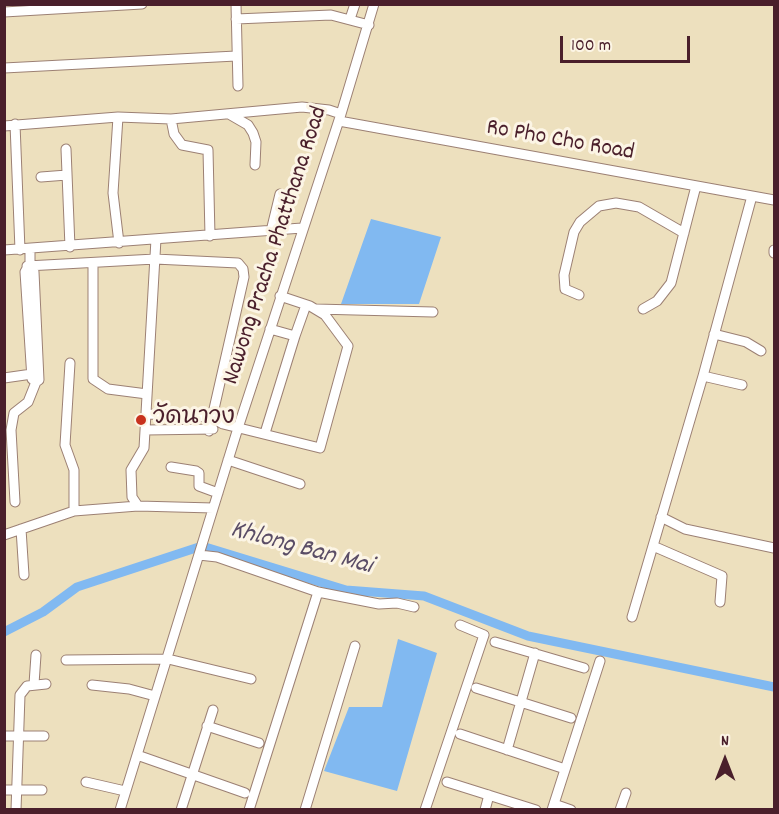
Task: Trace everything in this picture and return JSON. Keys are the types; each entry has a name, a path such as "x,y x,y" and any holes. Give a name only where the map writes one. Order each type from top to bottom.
{"street":[{"path":"4,12 142,4"},
{"path":"236,4 237,86"},
{"path":"350,19 355,4"},
{"name":"Nawong Pracha Phatthana Road","path":"120,810 238,428 340,118 374,4"},
{"path":"236,19 331,15 369,25"},
{"path":"4,68 236,56"},
{"name":"Ro Pho Cho Road","path":"10,125 118,117 171,119 302,106 329,110 340,118 774,200"},
{"path":"230,114 248,125 253,133 256,142 255,165"},
{"path":"118,117 113,193 119,243"},
{"path":"171,119 174,135 182,145 208,150 210,236"},
{"path":"10,125 25,250 30,265 34,378 28,402 14,413 7,443 15,502"},
{"path":"66,149 70,247"},
{"path":"40,177 67,175"},
{"path":"643,309 657,301 671,283 696,186"},
{"path":"271,231 280,194"},
{"path":"632,617 703,376 752,196"},
{"path":"579,295 565,289 564,276 574,232 580,222 599,206 616,203 639,207 684,233"},
{"path":"4,250 70,247 302,228"},
{"path":"138,506 132,497 131,470 144,448 146,430 156,239"},
{"path":"30,265 155,259 233,262 243,269 208,431"},
{"path":"93,263 93,379 98,385 108,389 147,394"},
{"path":"147,414 211,417 223,424 265,433 313,448 322,446 348,353 346,340 331,321 316,309 280,296"},
{"path":"265,433 306,305"},
{"path":"316,309 433,312"},
{"path":"270,329 295,336"},
{"path":"714,334 746,342 761,351"},
{"path":"70,363 65,445 74,470 74,511"},
{"path":"703,376 742,385"},
{"path":"4,378 34,378"},
{"path":"146,430 208,431 223,424"},
{"path":"228,460 300,484"},
{"path":"171,467 196,471 199,473 199,486 218,493"},
{"path":"4,535 74,511 138,506 213,508"},
{"path":"661,518 685,529 774,548"},
{"path":"21,529 24,575"},
{"path":"653,546 722,576 720,602"},
{"path":"200,554 217,557 318,592 379,604 397,603 414,608"},
{"path":"249,810 318,592"},
{"path":"425,810 484,635 460,625"},
{"path":"495,642 584,668"},
{"path":"304,810 355,646"},
{"path":"507,750 535,653"},
{"path":"34,684 36,655"},
{"path":"66,660 168,659 251,679"},
{"path":"571,810 553,807 600,661"},
{"path":"16,810 20,695 27,686 46,684"},
{"path":"92,685 129,689 155,696"},
{"path":"476,688 571,718"},
{"path":"181,810 213,710"},
{"path":"207,726 259,743"},
{"path":"460,734 565,769"},
{"path":"4,736 45,736"},
{"path":"137,755 245,793"},
{"path":"86,782 125,791"},
{"path":"447,782 536,810"},
{"path":"4,790 42,790"},
{"path":"620,810 626,793"},
{"path":"485,810 489,795"}],"water":[{"path":"371,219 441,237 419,304 341,304"},
{"path":"398,639 437,653 397,791 324,771 349,707 382,707"}],"waterway":[{"name":"Khlong Ban Mai","path":"4,632 43,612 77,587 202,546 346,590 424,596 528,636 774,687"}],"place":[{"name":"วัดนาวง","path":"141,420"}]}
